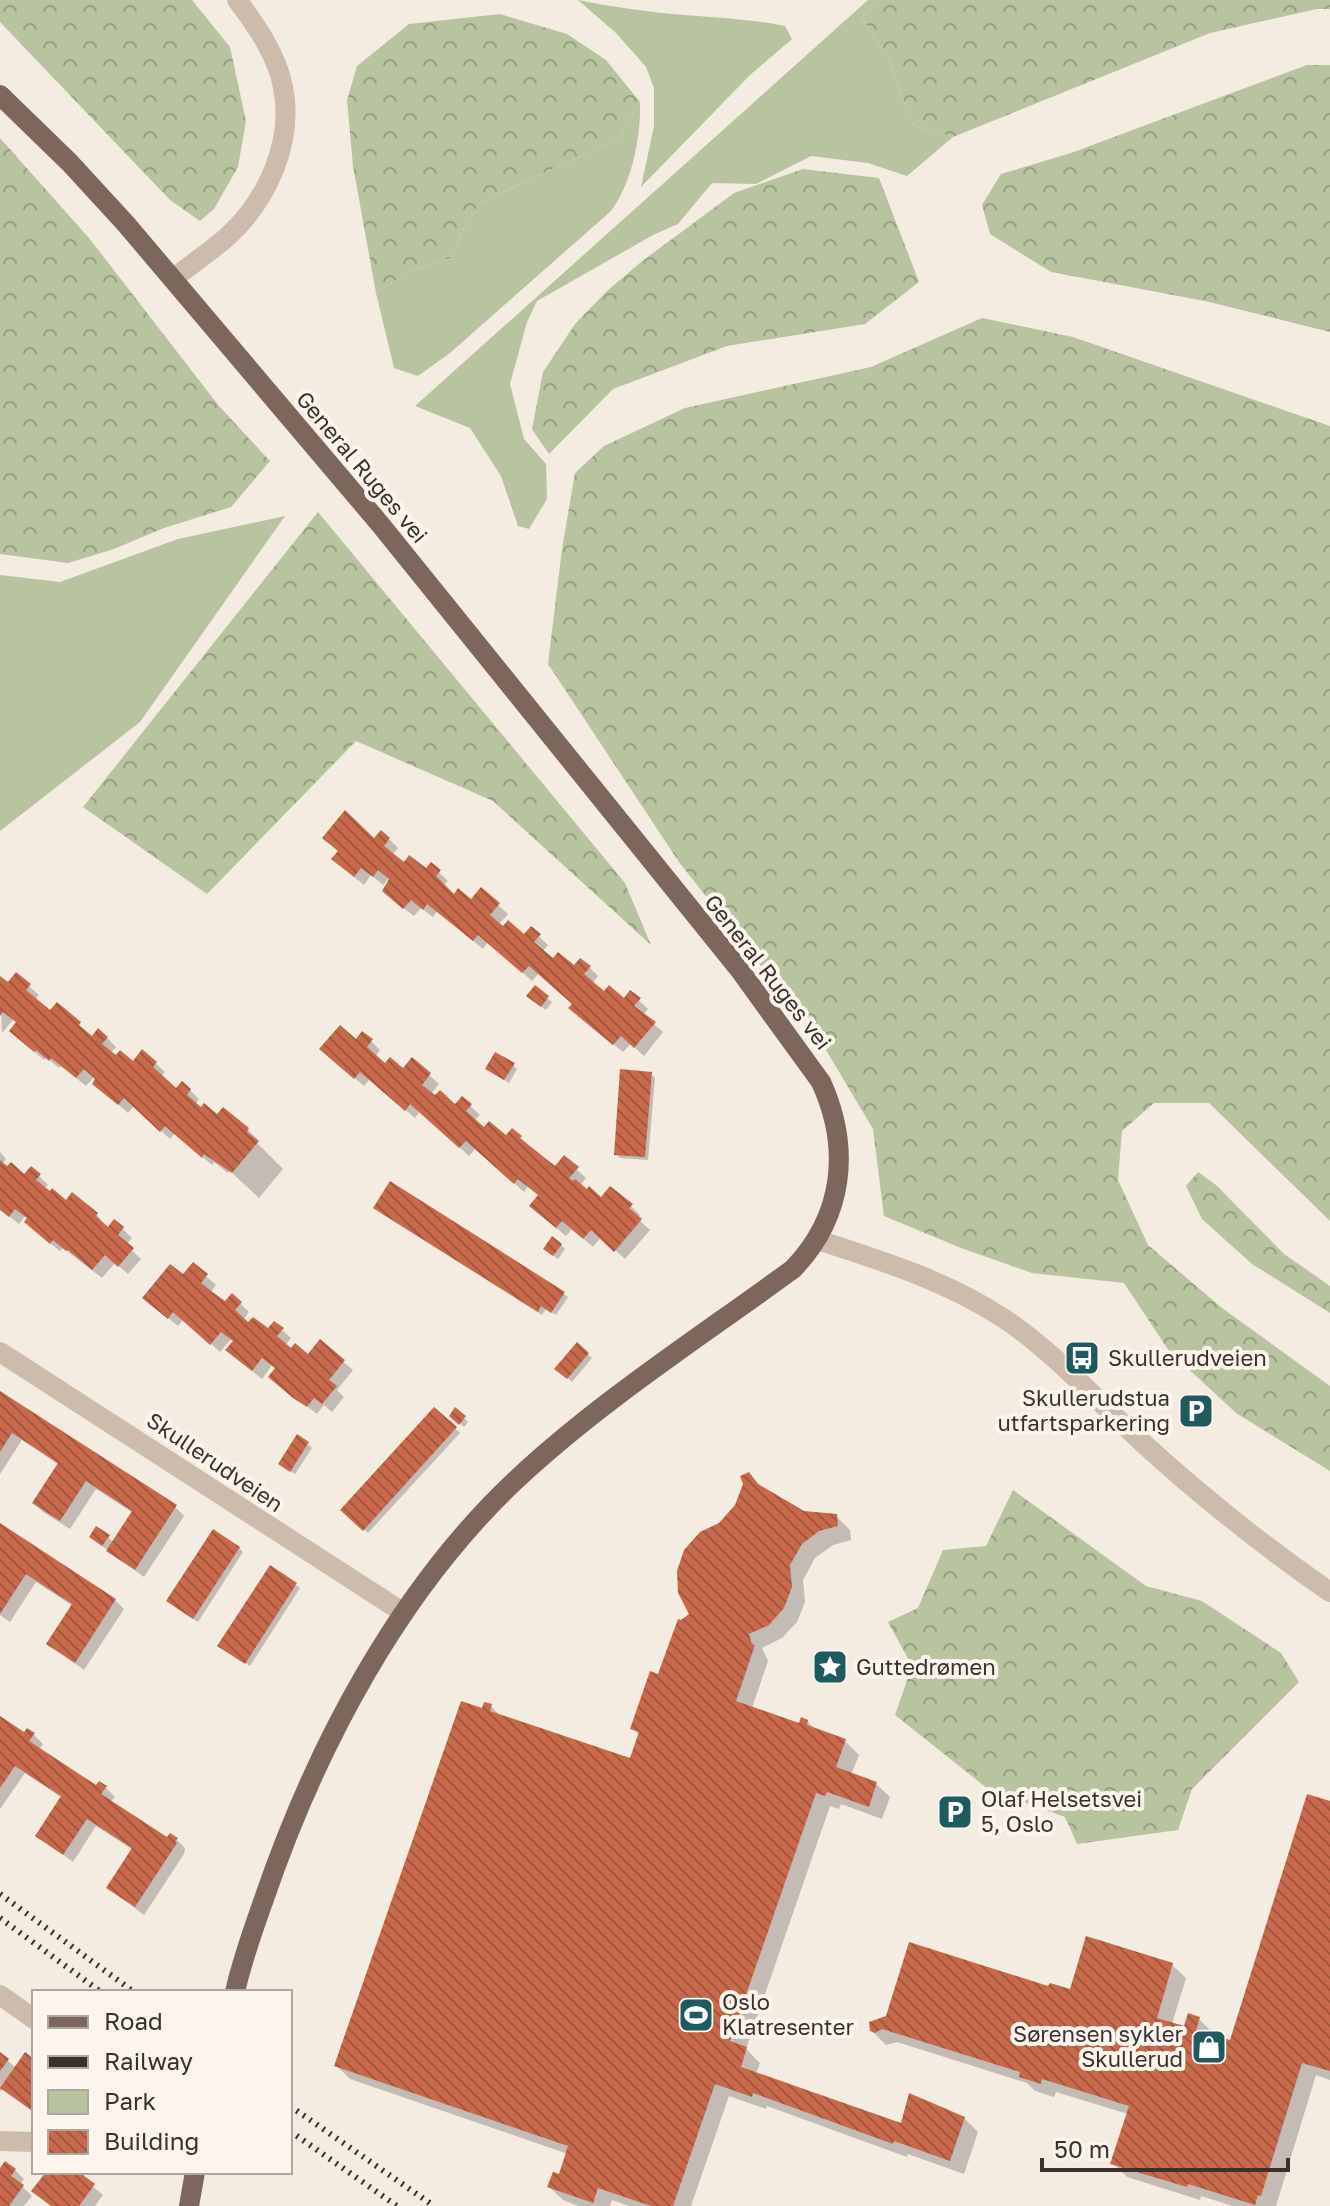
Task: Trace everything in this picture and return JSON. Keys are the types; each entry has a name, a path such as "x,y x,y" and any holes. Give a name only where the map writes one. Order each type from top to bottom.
{"main road":[{"name":"General Ruges vei","path":"0,95 70,163 173,279 380,524 739,969 821,1082 836,1124 839,1177 834,1202 818,1240"},
{"path":"236,1990 248,1943 297,1809 341,1719 404,1613 468,1527 519,1477 610,1401 793,1269 818,1240"},
{"path":"189,2206 195,2174"}],"street":[{"path":"173,279 227,237 252,209 269,183 280,151 285,119 283,87 270,52 250,16 237,0"},
{"path":"818,1240 889,1262 943,1284 1005,1319 1041,1346 1146,1446 1192,1485 1330,1592"},
{"name":"Skullerudveien","path":"0,1352 404,1613"},
{"path":"0,1995 32,2018"},
{"path":"0,2141 32,2142"}],"green space":[{"path":"0,0 192,0 230,47 246,121 238,167 214,209 200,221 170,200 0,22"},
{"path":"578,0 644,11 785,26 792,39 750,75 641,187 654,126 654,88 646,67 617,34"},
{"path":"868,0 877,0 862,18 888,59 913,125 953,137 907,176 868,163 811,156 756,184 712,183 678,224 537,301 527,322 510,384 524,439 546,464 547,499 529,529 518,526 501,476 470,428 415,406"},
{"path":"877,0 1330,0 1330,9 1317,9 1210,33 953,137 913,125 888,59 862,18"},
{"path":"500,14 567,34 606,60 640,102 619,138 480,203 462,231 451,258 413,270 376,293 353,166 347,100 357,66 409,24"},
{"path":"1307,65 1330,65 1330,332 1205,301 1051,272 990,234 982,205 1001,174 1071,153"},
{"path":"640,102 634,159 625,187 611,211 450,353 418,376 394,368 376,293 413,270 451,258 462,231 480,203 619,138"},
{"path":"0,138 89,238 219,406 270,461 231,507 68,563 0,554"},
{"path":"803,169 879,178 919,282 865,324 727,346 613,389 549,454 532,429 543,372 575,324 641,262 734,193"},
{"path":"982,318 1073,337 1330,426 1330,1221 1209,1103 1154,1103 1122,1131 1118,1180 1148,1245 1222,1308 1330,1386 1330,1471 1236,1413 1169,1351 1124,1283 1032,1273 884,1216 873,1129 823,1045 679,862 548,664 575,473 604,446 685,408 871,367"},
{"path":"318,512 625,883 651,945 493,801 356,741 207,894 83,807"},
{"path":"285,516 140,722 0,831 0,575 60,582 178,539"},
{"path":"1198,1172 1216,1185 1284,1254 1330,1286 1330,1313 1252,1264 1202,1219 1186,1186"},
{"path":"1013,1490 1146,1586 1202,1601 1281,1653 1299,1682 1192,1789 1178,1830 1077,1844 1065,1817 988,1789 895,1715 912,1666 888,1622 918,1608 943,1550 986,1546"}],"building":[{"path":"345,810 374,838 381,830 390,838 384,846 404,862 409,855 426,868 431,862 441,870 436,876 454,894 458,888 471,899 481,887 500,903 490,915 503,926 508,920 524,934 531,926 541,934 534,942 553,958 558,952 574,965 580,958 591,966 584,974 604,991 609,985 624,998 630,990 641,998 634,1006 656,1022 634,1048 621,1036 613,1045 568,1008 572,1004 529,966 522,973 478,935 473,941 427,904 423,910 411,900 403,909 382,891 389,879 378,870 373,877 361,868 354,877 331,859 338,851 322,838"},
{"path":"16,972 31,984 26,990 50,1010 57,1002 92,1036 98,1028 108,1037 102,1044 116,1055 120,1050 133,1061 142,1049 157,1062 153,1067 176,1088 182,1081 191,1089 187,1095 201,1107 204,1103 217,1114 223,1107 249,1128 247,1132 259,1141 232,1173 204,1154 202,1158 165,1126 160,1132 124,1098 118,1105 92,1084 95,1079 84,1069 76,1078 51,1058 49,1061 36,1050 34,1052 9,1031 16,1022 3,1012 0,1016 0,976 8,982"},
{"path":"535,985 549,996 541,1007 526,996"},
{"path":"340,1025 356,1039 362,1031 373,1039 367,1047 385,1063 390,1057 403,1068 412,1057 431,1073 422,1085 435,1095 440,1090 455,1104 462,1096 472,1104 466,1111 484,1127 489,1121 506,1135 512,1128 555,1166 564,1155 579,1167 569,1178 587,1189 589,1186 601,1197 610,1186 633,1204 629,1208 642,1219 614,1252 591,1230 583,1239 562,1221 556,1228 529,1206 538,1195 518,1179 514,1184 466,1141 459,1148 410,1104 405,1111 360,1072 354,1079 319,1049"},
{"path":"495,1052 515,1063 504,1080 485,1069"},
{"path":"620,1069 652,1072 645,1157 614,1155"},
{"path":"0,1160 7,1166 11,1162 24,1174 31,1166 41,1174 36,1180 66,1200 72,1192 98,1213 96,1216 108,1227 114,1219 124,1227 118,1235 134,1248 118,1267 105,1255 92,1270 53,1240 50,1244 24,1222 27,1218 15,1209 9,1217 0,1210"},
{"path":"390,1181 565,1292 551,1313 541,1306 538,1312 373,1208"},
{"path":"552,1236 562,1244 553,1256 543,1249"},
{"path":"193,1262 208,1274 201,1283 225,1301 232,1293 242,1302 235,1310 248,1322 253,1317 268,1328 274,1321 284,1328 277,1336 291,1348 295,1343 308,1354 320,1339 345,1360 329,1380 337,1386 322,1404 314,1398 307,1407 293,1398 268,1377 275,1368 262,1358 252,1371 225,1350 233,1341 221,1332 210,1345 173,1312 168,1319 142,1298 170,1264 183,1274"},
{"path":"577,1342 589,1353 567,1379 554,1369"},
{"path":"0,1391 177,1505 135,1570 106,1551 132,1511 86,1481 60,1521 32,1503 58,1463 12,1433 0,1452"},
{"path":"434,1407 457,1427 363,1531 340,1510"},
{"path":"455,1407 466,1416 459,1425 449,1416"},
{"path":"297,1434 309,1442 290,1472 278,1464"},
{"path":"749,1472 758,1484 804,1511 837,1514 838,1526 819,1531 802,1544 790,1565 792,1587 784,1608 769,1625 749,1634 755,1645 736,1701 799,1723 801,1717 808,1720 807,1725 846,1739 836,1767 877,1782 869,1807 827,1792 825,1796 816,1793 730,2041 747,2047 741,2067 901,2123 909,2093 965,2117 950,2161 894,2141 893,2144 753,2093 752,2097 715,2084 673,2206 651,2206 598,2188 593,2203 547,2187 553,2172 559,2174 568,2146 334,2066 461,1701 482,1708 484,1702 492,1704 490,1711 630,1758 639,1732 630,1729 650,1671 658,1674 678,1619 689,1614 678,1593 677,1571 684,1550 700,1532 719,1523 735,1505 743,1484 740,1476"},
{"path":"0,1523 116,1599 75,1663 46,1644 72,1604 26,1574 0,1614"},
{"path":"96,1526 110,1535 102,1546 89,1537"},
{"path":"213,1529 240,1547 193,1619 166,1601"},
{"path":"270,1565 297,1583 245,1664 217,1646"},
{"path":"0,1716 24,1732 27,1728 35,1733 29,1741 96,1785 99,1781 107,1786 101,1794 167,1837 170,1833 178,1838 135,1907 106,1888 132,1848 87,1819 63,1855 35,1836 61,1796 15,1766 0,1788"},
{"path":"1307,1794 1330,1801 1330,2071 1302,2063 1261,2196 1258,2195 1255,2205 1110,2164 1129,2106 1042,2079 1041,2084 1019,2077 1020,2072 882,2029 875,2033 870,2031 869,2022 886,2016 909,1942 1048,1986 1050,1983 1070,1989 1086,1936 1173,1963 1157,2018 1184,2026 1188,2013 1200,2017 1196,2030 1230,2040"},
{"path":"0,2052 9,2059 0,2071"},
{"path":"25,2052 32,2057 32,2111 0,2088"},
{"path":"5,2161 16,2169 11,2176 24,2185 9,2206 0,2206 0,2168"},
{"path":"44,2174 82,2174 95,2184 79,2206 51,2206 31,2191"}],"railway":[{"path":"0,1894 131,1990"},
{"path":"0,1918 98,1990"},
{"path":"292,2107 434,2206"},
{"path":"292,2132 397,2206"}],"place":[{"name":"Skullerudveien","path":"1082,1358"},
{"name":"Skullerudstua utfartsparkering","path":"1196,1411"},
{"name":"Guttedrømen","path":"830,1667"},
{"name":"Olaf Helsetsvei 5, Oslo","path":"955,1812"},
{"name":"Oslo Klatresenter","path":"696,2015"},
{"name":"Sørensen sykler Skullerud","path":"1209,2047"}]}
